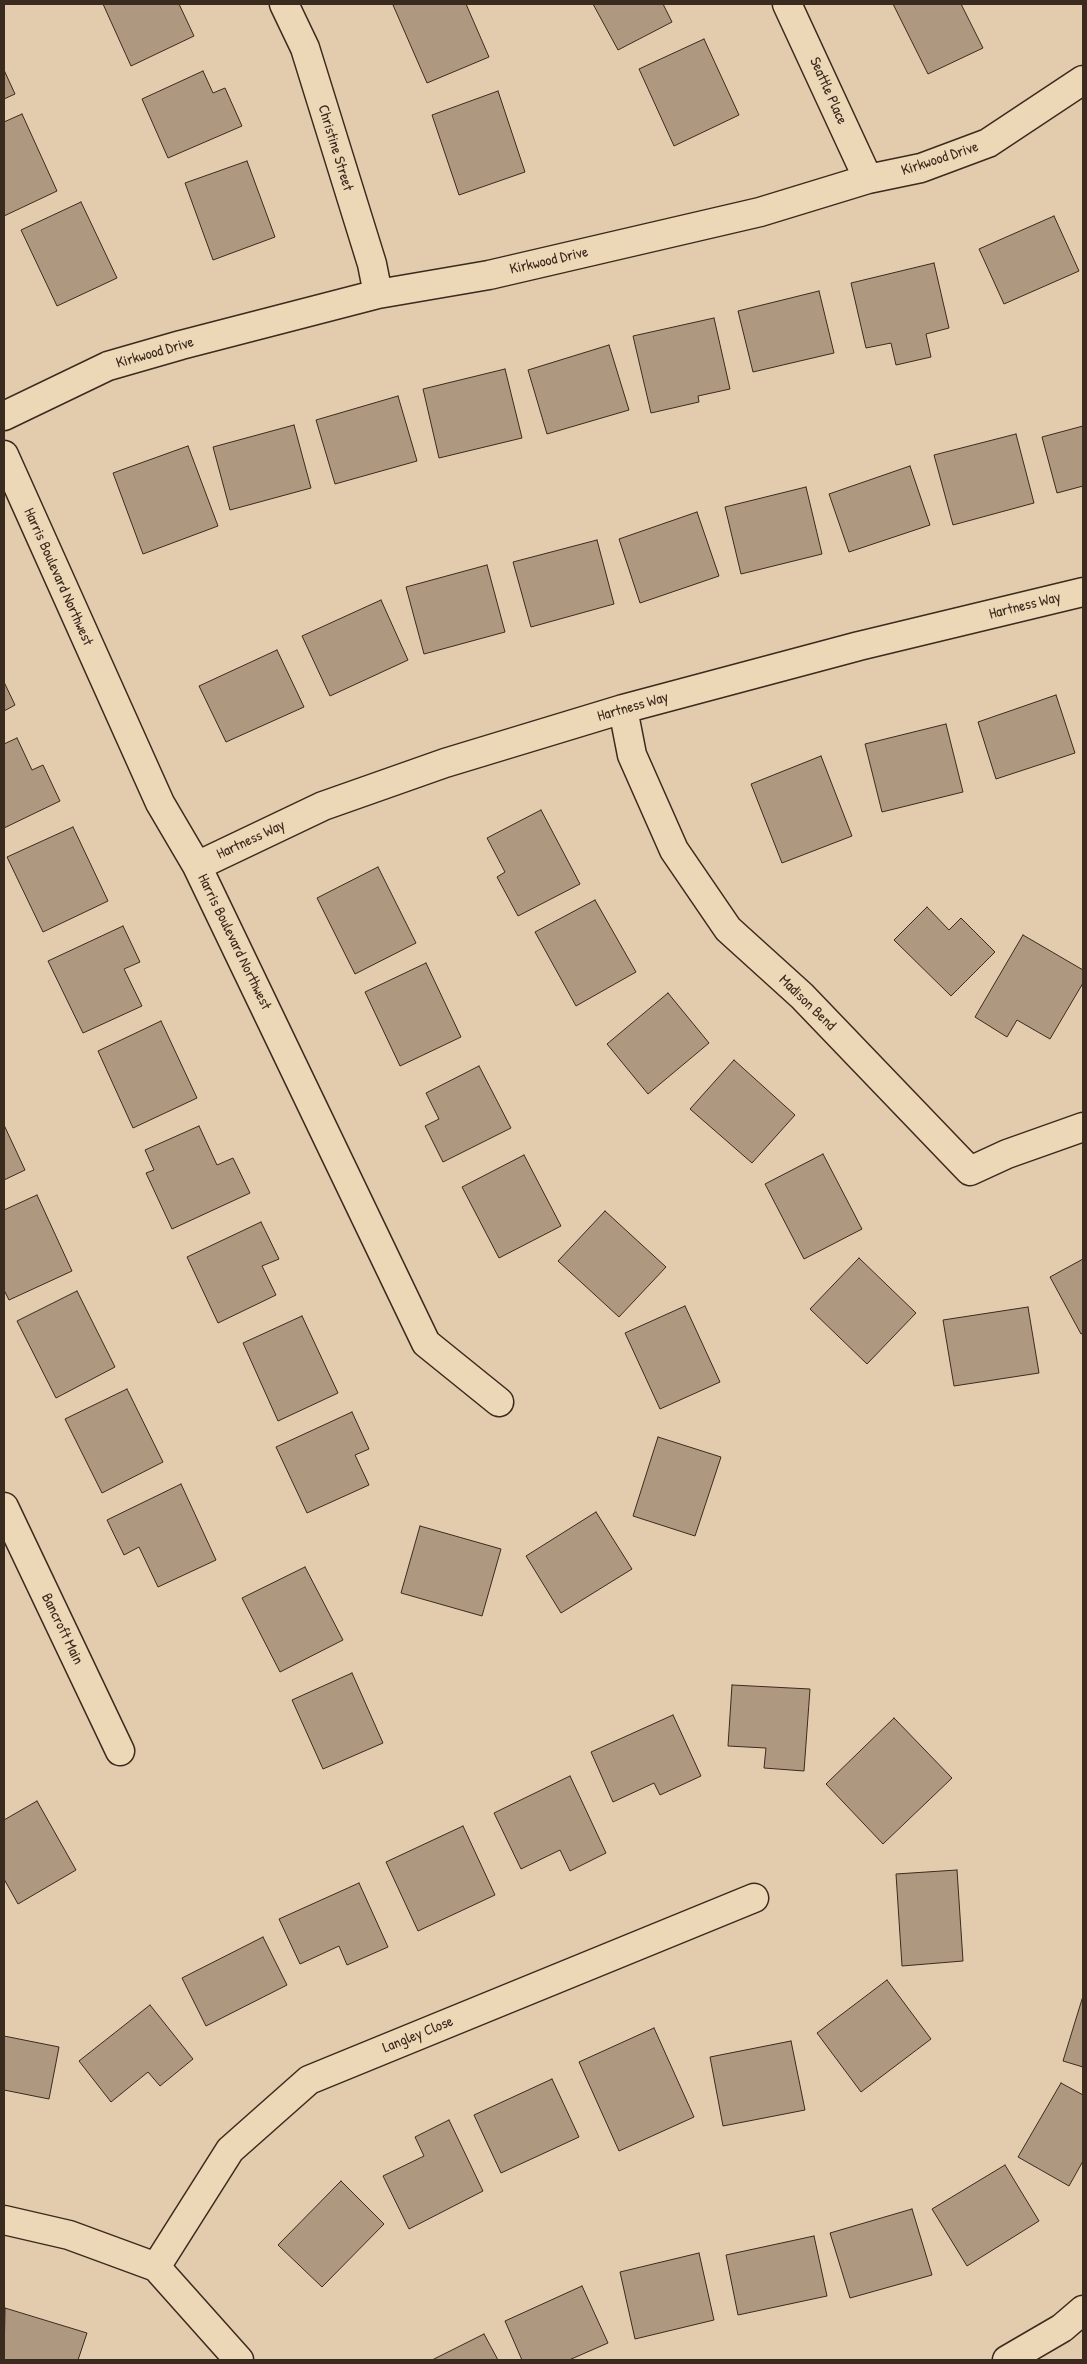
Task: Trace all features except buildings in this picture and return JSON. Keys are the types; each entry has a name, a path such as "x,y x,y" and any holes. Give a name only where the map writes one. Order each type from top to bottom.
{"street":[{"name":"Christine Street","path":"284,4 305,48 372,264 378,294"},
{"name":"Seattle Place","path":"787,4 868,179"},
{"name":"Kirkwood Drive","path":"4,416 108,366 181,345 378,294 489,275 731,219 868,179 922,168 988,143 1083,80"},
{"name":"Harris Boulevard Northwest","path":"4,455 160,803 197,866 426,1343 499,1402"},
{"name":"Hartness Way","path":"197,866 323,806 445,762 622,709 859,646 1083,592"},
{"name":"Madison Bend","path":"622,709 632,755 674,850 728,929 802,996 970,1171 1007,1154 1083,1127"},
{"name":"Bancroft Main","path":"4,1507 120,1751"},
{"name":"Langley Close","path":"156,2267 230,2150 309,2080 754,1898"},
{"path":"4,2220 69,2235 156,2267 239,2360"},
{"path":"1007,2360 1062,2328 1083,2310"}]}
